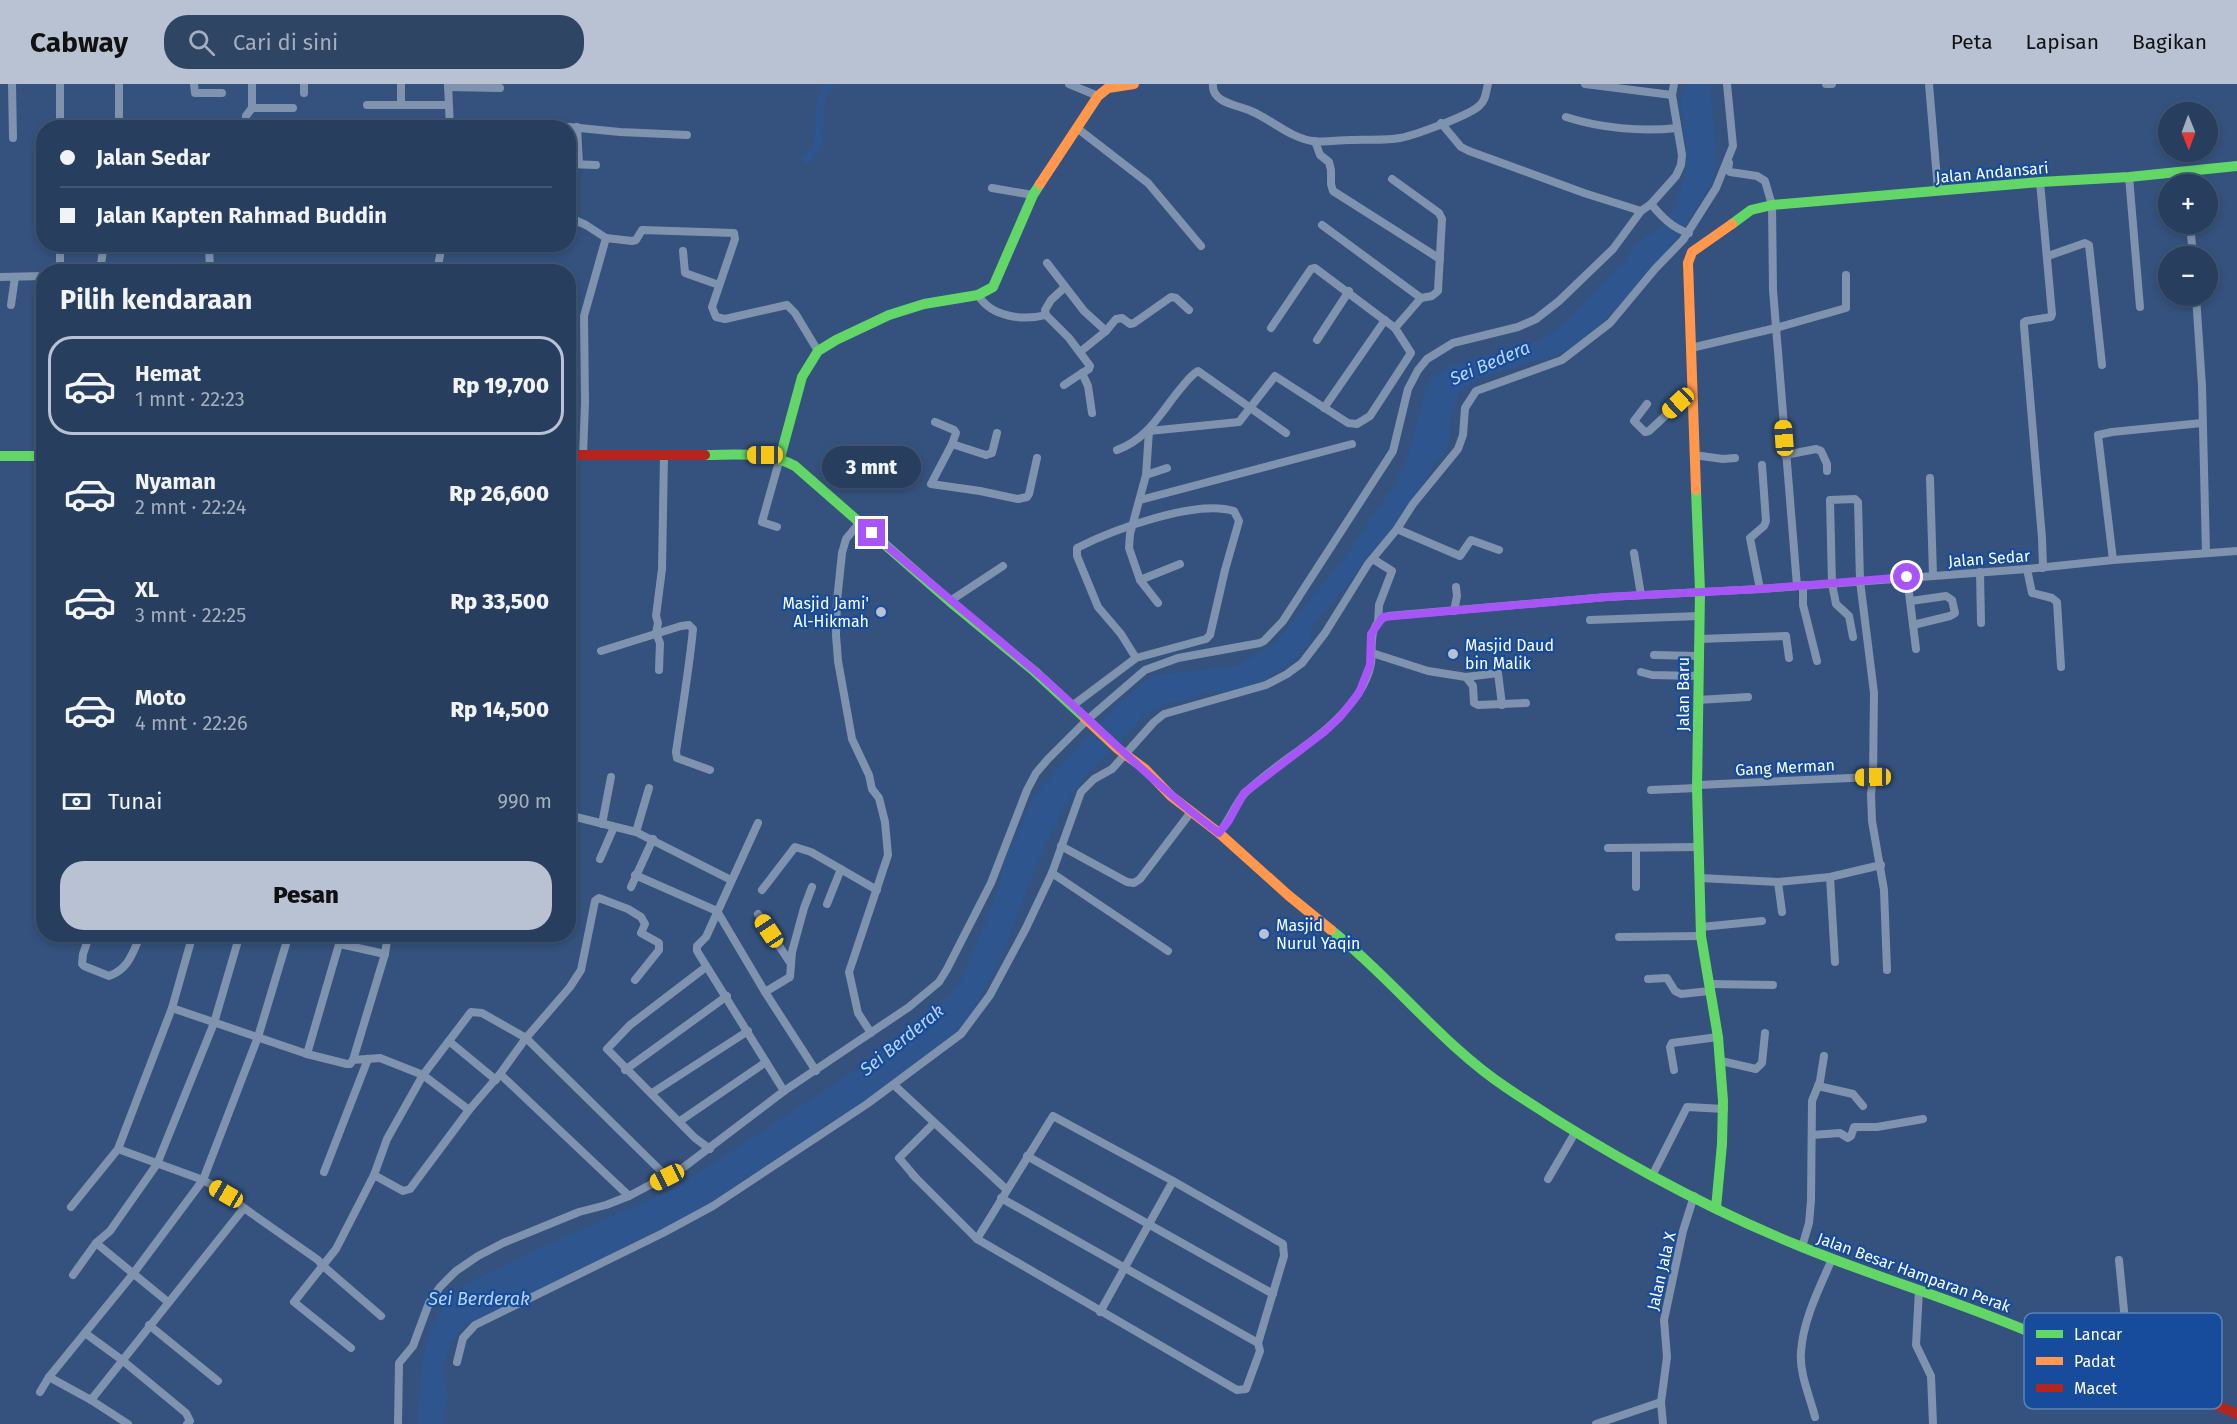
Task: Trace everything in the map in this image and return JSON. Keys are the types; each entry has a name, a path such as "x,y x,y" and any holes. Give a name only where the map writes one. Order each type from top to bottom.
{"street":[{"path":"12,84 13,138"},
{"path":"60,84 60,120"},
{"path":"119,84 119,120"},
{"path":"194,84 195,93 222,93"},
{"path":"246,120 252,108 252,84"},
{"path":"304,84 304,93"},
{"path":"401,84 401,105"},
{"path":"1069,84 1098,96"},
{"path":"777,527 762,522 802,377 818,351 868,325 924,304 978,295 993,287 1033,195 1098,96 1108,86 1134,84"},
{"path":"1213,84 1212,89 1219,99 1252,111 1294,136 1315,141 1401,138 1479,107 1485,99 1488,84"},
{"path":"1585,84 1672,95"},
{"path":"398,1424 399,1363 412,1346 429,1303 440,1287 456,1271 502,1243 579,1212 629,1196 667,1177 710,1149 784,1091 909,1007 939,982 969,928 991,884 1027,790 1036,773 1087,720 1145,670 1161,663 1264,640 1283,621 1393,451 1408,388 1427,359 1453,343 1518,327 1536,319 1559,301 1613,249 1641,211 1651,204 1676,176 1681,165 1682,144 1672,95 1674,84"},
{"path":"1727,84 1733,142 1728,170 1762,178 1768,187 1772,205 1773,290 1785,455 1800,586 1817,661"},
{"path":"1826,84 1832,84"},
{"path":"1929,84 1938,191"},
{"path":"449,120 448,86 500,88"},
{"path":"367,105 448,105"},
{"path":"252,108 293,108"},
{"path":"1566,117 1648,130 1677,128"},
{"path":"1441,123 1461,147 1469,151 1641,211"},
{"path":"596,165 579,164 577,127 620,132 687,135"},
{"path":"1077,128 1148,183 1201,246"},
{"path":"1315,141 1320,155 1329,162 1330,184 1333,191 1440,259"},
{"path":"457,1362 463,1338 475,1325 713,1206 894,1084 961,1034 990,995 1026,928 1052,873 1081,792 1094,779 1112,770 1122,751 1164,714 1266,685 1302,663 1413,504 1458,449 1463,435 1465,408 1476,391 1562,360 1582,347 1610,323 1685,232 1716,189 1731,152"},
{"name":"Jalan Andansari","path":"1751,210 1772,205 2237,168"},
{"path":"2129,177 2140,307"},
{"path":"1392,179 1441,216 1438,291 1432,296 1421,298 1395,328"},
{"path":"2040,182 2048,256 2051,317 2026,321 2024,326 2043,568"},
{"path":"992,188 1033,195"},
{"path":"1651,204 1660,216 1685,232"},
{"name":"Jalan Baru","path":"1716,1208 1724,1109 1718,1036 1703,957 1701,932 1698,787 1700,591 1689,263 1692,252 1701,244 1751,210"},
{"path":"576,221 606,238 635,241 642,230 731,232 736,235 735,239 712,308 716,317 725,318 787,305 818,351"},
{"path":"1323,225 1421,298"},
{"path":"583,455 584,316 606,238"},
{"path":"2048,256 2085,243 2089,245 2102,365"},
{"path":"683,251 685,273 719,285"},
{"path":"1047,263 1084,311 1106,331"},
{"path":"1149,431 1239,422 1275,376 1348,423 1357,424 1371,416 1411,352 1395,328 1319,269 1311,269 1271,328"},
{"path":"1691,348 1776,328 1846,308 1845,275"},
{"path":"0,277 36,276"},
{"path":"11,305 15,277"},
{"path":"1064,385 1090,368 1080,352 1046,315 1045,310 1051,300 1065,287"},
{"path":"1317,340 1348,291"},
{"path":"978,295 985,306 1005,314 1022,318 1046,315"},
{"path":"1080,352 1106,331 1116,319 1122,318 1130,324 1134,323 1171,297 1176,298 1189,310"},
{"path":"2197,306 2202,386 2206,553"},
{"path":"1324,408 1385,320"},
{"path":"1117,450 1133,444 1149,431 1173,398 1198,371 1286,433"},
{"path":"1082,373 1088,386 1092,413"},
{"path":"1647,404 1634,421 1645,432 1649,431 1693,390"},
{"path":"935,422 956,433 931,484 980,490 1018,499 1024,498 1029,494 1037,458"},
{"path":"2113,560 2098,435 2202,423"},
{"path":"1149,431 1146,475 1132,525 1129,548 1140,580 1158,603"},
{"path":"952,444 986,455 992,453 997,433"},
{"path":"1140,500 1352,444"},
{"path":"1785,455 1816,449 1821,451 1827,464 1827,471"},
{"path":"576,455 765,455 780,458"},
{"path":"659,670 660,643 656,633 658,623 656,616 662,569 664,455"},
{"path":"1694,455 1723,459 1735,458"},
{"path":"0,456 36,456"},
{"name":"Jalan Besar Hamparan Perak","path":"780,458 795,466 1034,671 1171,796 1219,833 1376,968 1448,1040 1505,1087 1629,1163 1716,1208 1832,1259 1980,1311 2024,1329"},
{"path":"1760,589 1750,538 1764,526 1766,521 1762,465"},
{"path":"1146,475 1167,468"},
{"path":"1930,478 1933,575"},
{"path":"1852,637 1849,616 1836,604 1832,584 1830,501 1855,500 1858,502 1860,581 1874,693 1873,777 1870,794 1872,821 1881,865 1887,970"},
{"path":"1072,706 1136,658 1206,639 1210,635 1239,521 1234,511 1212,509 1181,512 1132,525 1078,547 1098,607 1121,634 1136,658"},
{"path":"860,522 846,539 842,553 837,601 837,636 838,661 852,739 869,775 872,789 879,798 885,822 888,855 849,972 858,1013 871,1033"},
{"path":"1397,529 1460,556 1471,540 1499,550"},
{"name":"Jalan Sedar","path":"1380,620 1410,613 1641,595 1832,584 2237,551"},
{"path":"1634,553 1641,595"},
{"path":"1219,833 1228,822 1244,793 1324,732 1340,717 1359,693 1368,676 1372,653 1371,634 1380,620 1379,605 1392,571 1373,559"},
{"path":"1140,580 1180,564"},
{"path":"950,601 1003,566"},
{"path":"2027,569 2032,593 2052,598 2057,602 2061,667"},
{"path":"1980,572 1981,623"},
{"path":"1907,577 1916,650"},
{"path":"1454,611 1456,587"},
{"path":"1911,601 1946,596 1952,600 1955,610 1955,613 1950,616 1913,625"},
{"path":"1590,621 1699,616"},
{"path":"601,651 689,625 693,629 690,664 684,689 676,752 677,758 682,761 710,770"},
{"path":"1699,639 1786,636 1789,658"},
{"path":"1372,653 1428,671 1466,677 1498,673 1502,705"},
{"path":"1654,655 1698,656"},
{"path":"1641,672 1652,675 1698,676"},
{"path":"1466,677 1473,686 1476,705 1526,703"},
{"path":"1698,700 1748,697"},
{"path":"602,824 611,777"},
{"name":"Gang Merman","path":"1652,790 1873,777"},
{"path":"636,832 649,788"},
{"path":"1061,846 1126,882 1134,882 1140,879 1191,812"},
{"path":"576,817 636,832 731,880"},
{"path":"758,823 706,937 697,946 699,956 727,996 784,1091"},
{"path":"600,859 614,826"},
{"path":"631,887 653,839"},
{"path":"762,890 793,847 807,851 877,890"},
{"path":"1608,848 1699,847"},
{"path":"1636,849 1636,887"},
{"path":"1700,878 1778,882 1830,877 1881,865"},
{"path":"827,904 841,869"},
{"path":"1052,873 1168,951"},
{"path":"635,875 717,911 765,992 816,1071"},
{"path":"1830,877 1835,962"},
{"path":"1778,882 1782,912"},
{"path":"765,992 790,977 804,908 812,887"},
{"path":"374,1175 403,1191 408,1191 526,1038 570,987 581,970 592,910 595,901 599,898 642,917 645,924 642,933 659,943 659,950 635,980"},
{"path":"758,914 791,964"},
{"path":"1619,938 1701,932 1762,921"},
{"path":"87,942 82,964 109,976 124,969 138,942"},
{"path":"70,1207 118,1149 172,1008 191,942"},
{"path":"73,1275 96,1243 110,1231 158,1164 214,1023 238,942"},
{"path":"40,1392 49,1377 133,1274 203,1180 258,1037 287,942"},
{"path":"307,1054 341,942"},
{"path":"172,1008 307,1054 350,1064 387,942"},
{"path":"340,945 385,954"},
{"path":"706,967 643,1014 607,1048 695,1138 710,1149"},
{"path":"1648,979 1667,978 1681,994 1709,987 1773,985"},
{"path":"626,1070 727,996"},
{"path":"351,1348 294,1304 295,1300 336,1249 374,1175 387,1139 423,1075 474,1011 482,1013 526,1038 667,1177"},
{"path":"652,1094 748,1031"},
{"path":"1721,1061 1756,1069 1762,1063 1765,1033"},
{"path":"1674,1070 1670,1047 1672,1043 1718,1036"},
{"path":"450,1041 498,1077 629,1196"},
{"path":"1802,1247 1810,1212 1813,1161 1812,1101 1818,1086 1824,1056"},
{"path":"353,1059 380,1058 423,1075 469,1110"},
{"path":"324,1172 368,1059"},
{"path":"680,1121 766,1062"},
{"path":"894,1084 1007,1190"},
{"path":"1818,1086 1853,1094 1863,1106"},
{"path":"1653,1174 1687,1107 1724,1109"},
{"path":"934,1123 899,1158 914,1177 976,1239 1237,1390 1246,1389 1260,1351 1258,1343 1284,1256 1283,1244 1173,1181 1052,1116 976,1239"},
{"path":"1812,1135 1840,1134 1848,1138 1851,1137 1854,1127 1877,1127 1923,1119"},
{"path":"1548,1179 1576,1131"},
{"path":"118,1149 203,1180 226,1194 318,1260 381,1316"},
{"path":"1027,1156 1273,1294"},
{"path":"1100,1312 1173,1181"},
{"name":"Jalan Jala X","path":"1663,1424 1661,1402 1667,1357 1664,1320 1683,1231 1694,1196"},
{"path":"1001,1198 1258,1343"},
{"path":"91,1400 244,1208"},
{"path":"96,1243 168,1302"},
{"path":"1815,1417 1801,1364 1801,1352 1811,1306 1832,1259"},
{"path":"2119,1260 2124,1313"},
{"path":"1919,1290 1916,1345 1931,1376 1933,1424"},
{"path":"149,1325 218,1381"},
{"path":"85,1333 122,1360 186,1413 190,1420 187,1424"},
{"path":"49,1377 128,1424"},
{"path":"1596,1424 1661,1402"},
{"name":"Jalan Besar Hamparan Perak","path":"2222,1409 2237,1414"}],"water":[{"name":"Sei Berderak","path":"1687,84 1711,84 1716,162 1708,190 1674,241 1627,297 1582,340 1565,351 1481,379 1459,392 1451,420 1450,439 1444,455 1434,464 1417,494 1382,545 1371,552 1349,583 1316,622 1311,632 1310,644 1295,660 1253,688 1243,691 1205,693 1180,702 1167,703 1144,716 1108,755 1089,771 1063,809 1035,870 1000,961 964,1026 940,1047 841,1118 824,1124 816,1135 765,1170 741,1181 728,1194 669,1226 630,1243 608,1258 579,1269 486,1318 463,1326 449,1348 443,1366 448,1396 444,1424 417,1424 422,1359 427,1339 442,1308 464,1285 566,1236 673,1189 862,1066 945,1000 960,982 994,901 1008,851 1021,828 1028,805 1040,788 1121,701 1156,675 1236,666 1274,645 1351,548 1394,485 1407,459 1426,387 1433,377 1451,365 1511,350 1552,333 1569,319 1621,264 1639,241 1664,225 1676,204 1686,171 1686,146 1680,102"}],"waterway":[{"path":"807,159 817,145 820,105 829,84"}],"traffic: fast":[{"path":"1732,224 1751,210 1772,205 2040,182 2129,177 2237,166"},
{"path":"780,458 802,377 818,351 889,315 924,304 978,295 993,287 1033,195 1040,184"},
{"path":"705,455 762,456 795,466 954,605 1034,671 1085,718"},
{"path":"0,456 36,456"},
{"path":"1696,490 1700,591 1697,788 1701,936 1718,1037 1723,1101 1722,1144 1716,1208"},
{"path":"1331,930 1483,1071 1613,1154 1688,1195 1764,1231 2024,1330"}],"traffic: slow":[{"path":"1040,184 1098,96 1108,88 1134,84"},
{"path":"1696,490 1688,263 1692,252 1732,224"},
{"path":"1085,718 1118,749 1145,769 1171,796 1219,833 1331,930"}],"traffic: jam":[{"path":"576,455 705,455"},
{"path":"2222,1408 2237,1414"}],"place":[{"name":"Masjid Jami' Al-Hikmah","path":"881,612"},
{"name":"Masjid Daud bin Malik","path":"1453,654"},
{"name":"Masjid Nurul Yaqin","path":"1264,934"}],"route":[{"path":"872,533 1080,711 1118,749 1126,753 1171,796 1219,833 1228,822 1244,793 1324,732 1340,717 1359,693 1368,676 1372,653 1371,634 1383,617 1607,597 1760,589 1907,577"}],"water label":[{"name":"Sei Bedera","path":"1490,363"}]}
